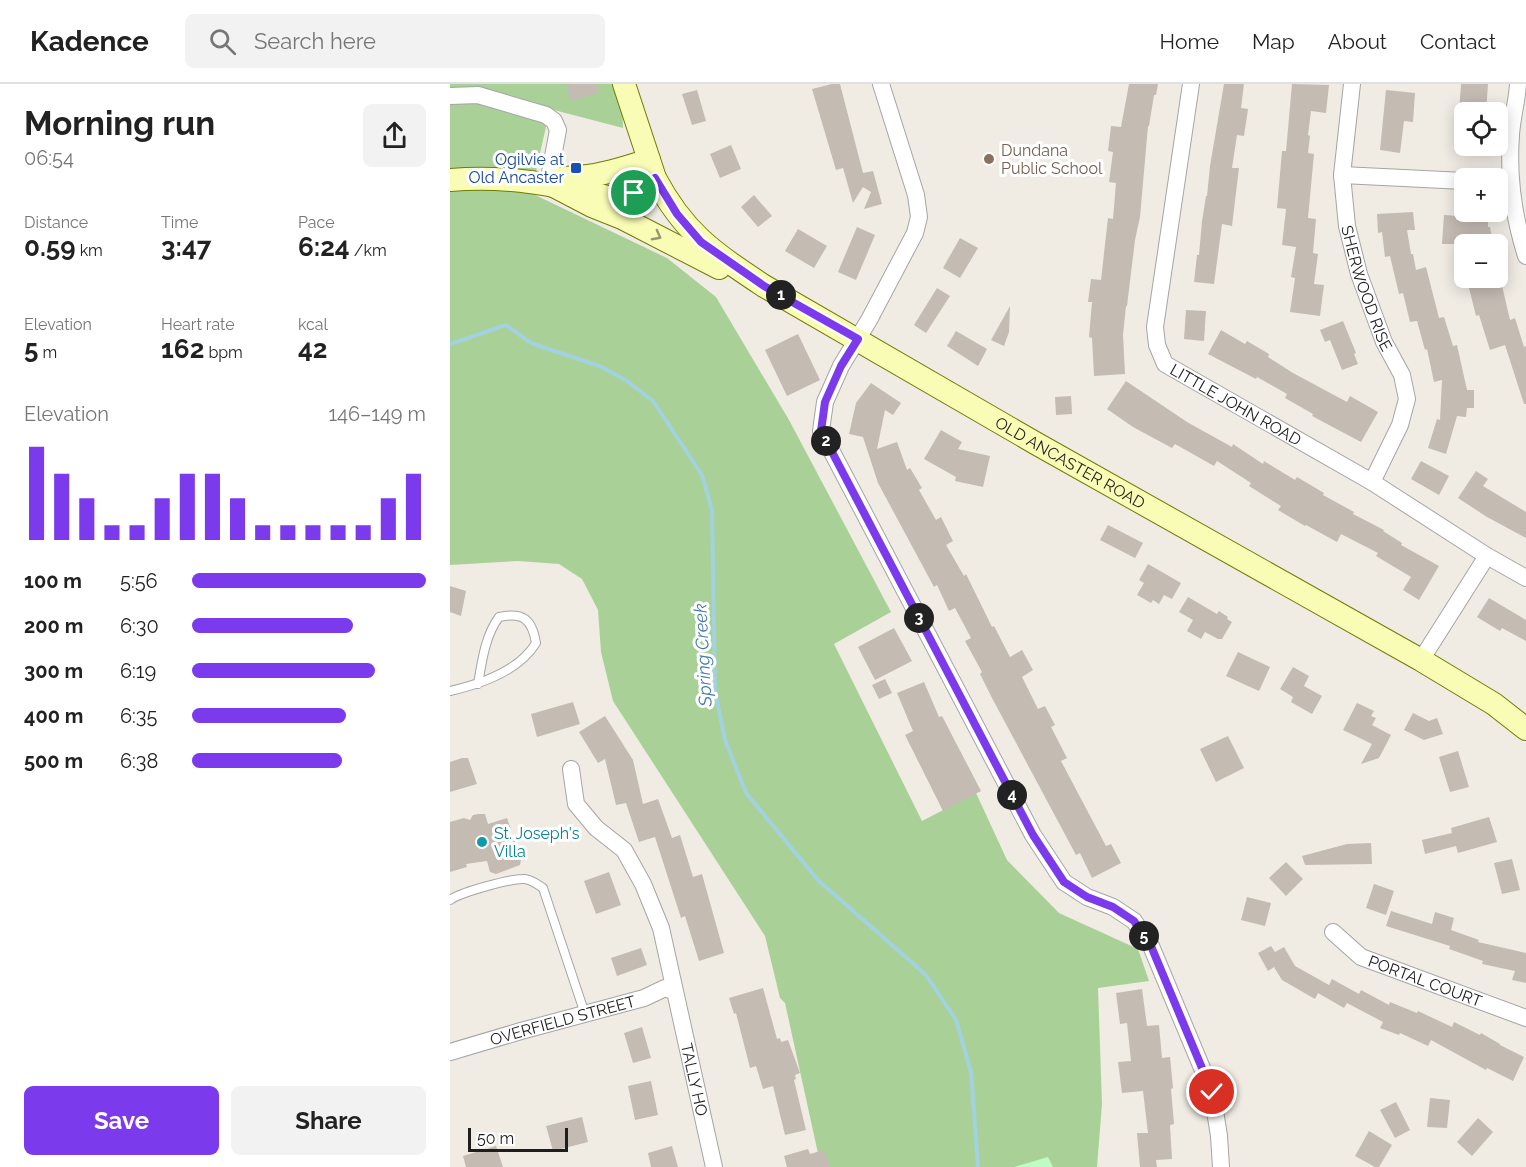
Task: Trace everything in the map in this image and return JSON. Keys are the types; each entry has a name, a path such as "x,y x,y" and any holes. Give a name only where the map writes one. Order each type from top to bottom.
{"street":[{"name":"OLD ANCASTER ROAD","path":"624,84 652,169 664,196 688,229 725,260 764,286 1037,444 1421,660 1494,704 1526,729"},
{"path":"881,84 916,195 919,217 915,233 841,366 825,402 821,431 1033,835 1064,882 1087,897 1113,907 1134,921 1151,946 1212,1092 1221,1167"},
{"name":"LITTLE JOHN ROAD","path":"1191,84 1155,327 1157,345 1165,364 1372,482 1487,556 1526,578"},
{"name":"SHERWOOD RISE","path":"1353,84 1342,175 1347,226 1359,274 1384,342 1401,375 1407,399 1400,425 1372,482"},
{"path":"1506,168 1518,84"},
{"path":"450,96 478,94 546,115 554,121 558,130 548,183"},
{"path":"548,183 566,177 652,169"},
{"path":"1342,175 1454,181"},
{"path":"450,180 501,179 548,183 592,206 622,218 713,266 764,286"},
{"path":"1508,198 1526,256"},
{"path":"1421,660 1487,556"},
{"name":"TALLY HO","path":"571,769 576,804 596,828 624,850 643,884 661,928 714,1167"},
{"name":"PORTAL COURT","path":"1333,932 1361,957 1526,1018"},
{"name":"OVERFIELD STREET","path":"450,1052 644,998 665,988 673,990"}],"lane":[{"path":"450,691 478,684 529,655 536,643 533,627 526,618 512,614 499,617 491,627 478,684"},
{"path":"450,900 462,894 518,879 532,880 543,888 585,1014"}],"green space":[{"path":"450,84 618,84 622,94 623,128 550,109 531,193 667,258 716,297 789,420 891,612 834,644 922,821 976,793 1007,860 1059,913 1138,949 1149,981 1098,988 1102,1104 1097,1167 821,1167 785,1003 780,998 765,936 613,701 601,652 598,610 582,579 559,564 518,561 450,565"},
{"path":"1048,1157 1053,1167 1014,1167"}],"building":[{"path":"566,84 596,84 599,93 570,101"},
{"path":"840,84 863,173 873,171 882,204 864,209 871,192 863,187 853,203 843,168 836,170 812,89"},
{"path":"1129,84 1158,84 1148,126 1140,217 1126,306 1123,335 1125,374 1094,376 1092,338 1089,337 1092,302 1088,302 1091,279 1101,280 1108,218 1113,219 1116,183 1109,182 1113,152 1108,151 1111,126 1121,127"},
{"path":"1224,84 1244,84 1241,108 1248,109 1244,136 1237,135 1232,168 1239,168 1232,226 1222,224 1214,284 1194,282 1210,166"},
{"path":"1292,84 1329,85 1326,113 1311,111 1308,135 1310,136 1308,153 1314,154 1308,218 1316,219 1313,253 1318,254 1314,284 1324,285 1320,316 1290,312 1295,278 1291,277 1296,247 1282,245 1286,209 1277,208 1282,151 1286,151"},
{"path":"1461,84 1488,84 1487,102 1460,102"},
{"path":"697,90 706,121 692,125 682,94"},
{"path":"1386,90 1415,93 1413,122 1404,121 1400,153 1380,150"},
{"path":"731,145 741,169 720,178 710,154"},
{"path":"754,195 772,216 758,227 741,207"},
{"path":"1413,212 1415,230 1407,230 1416,270 1426,267 1439,318 1444,317 1453,346 1457,345 1467,390 1474,390 1474,408 1467,408 1466,417 1457,416 1446,454 1428,448 1437,419 1440,420 1442,380 1434,382 1427,349 1425,350 1417,321 1410,322 1403,293 1399,294 1390,256 1385,257 1382,232 1378,233 1377,214"},
{"path":"1444,215 1454,216 1454,222 1488,222 1491,234 1454,234 1454,244 1442,244"},
{"path":"857,227 875,235 856,280 838,272"},
{"path":"798,229 827,246 814,268 785,251"},
{"path":"960,238 978,248 960,278 943,268"},
{"path":"937,288 950,296 926,333 914,325"},
{"path":"1469,288 1503,288 1510,320 1515,318 1524,347 1526,346 1526,404 1524,404 1505,345 1490,350 1479,315 1476,316"},
{"path":"1010,306 1009,332 1004,346 991,340"},
{"path":"1186,310 1206,311 1204,341 1184,339"},
{"path":"1343,321 1358,364 1342,370 1330,340 1325,342 1320,330"},
{"path":"1221,330 1245,344 1247,341 1269,354 1268,357 1293,373 1347,402 1350,396 1378,412 1361,442 1312,416 1313,414 1285,398 1287,394 1208,354"},
{"path":"956,331 987,349 978,366 947,346"},
{"path":"798,334 820,380 787,396 765,350"},
{"path":"1126,381 1187,422 1232,447 1233,444 1263,464 1264,461 1295,480 1297,477 1354,512 1353,514 1384,530 1402,543 1401,545 1439,566 1419,600 1403,590 1411,577 1376,556 1378,553 1341,534 1337,542 1305,526 1278,510 1281,506 1249,486 1251,483 1217,461 1214,466 1175,444 1172,448 1133,427 1107,409"},
{"path":"871,383 901,403 893,415 885,410 877,449 897,442 907,470 910,468 936,520 941,517 953,541 946,545 964,576 966,574 992,627 994,626 1010,657 1022,650 1033,670 1022,677 1038,709 1045,706 1055,725 1051,727 1067,758 1061,761 1106,846 1111,844 1121,863 1092,878 1080,853 1076,855 992,698 980,674 982,672 965,641 971,638 955,608 949,611 937,585 934,587 878,483 863,437 849,434 856,403"},
{"path":"1071,396 1072,414 1056,415 1055,397"},
{"path":"941,430 962,442 958,449 990,456 983,487 955,481 956,477 924,459"},
{"path":"1421,461 1449,476 1439,495 1411,479"},
{"path":"1476,471 1488,479 1483,486 1526,512 1526,538 1458,498"},
{"path":"1108,525 1143,543 1135,558 1100,540"},
{"path":"1148,564 1181,583 1172,599 1164,595 1159,604 1153,600 1151,603 1137,595 1144,583 1139,580"},
{"path":"450,586 466,591 461,616 450,612"},
{"path":"1188,597 1217,614 1219,611 1228,617 1227,619 1232,622 1222,639 1205,632 1201,639 1187,631 1193,620 1179,612"},
{"path":"1489,598 1526,620 1526,641 1502,628 1500,631 1477,617"},
{"path":"894,628 912,661 875,680 858,647"},
{"path":"1238,652 1270,667 1259,691 1226,676"},
{"path":"1293,667 1309,676 1304,686 1322,696 1312,714 1291,702 1293,697 1280,689"},
{"path":"885,679 892,693 879,699 872,685"},
{"path":"924,682 939,717 942,716 981,791 943,811 905,735 913,731 897,693"},
{"path":"573,702 580,724 537,737 531,714"},
{"path":"1357,703 1374,711 1371,716 1376,718 1372,725 1391,735 1379,758 1361,764 1372,744 1343,730"},
{"path":"1413,713 1429,721 1437,718 1443,734 1424,740 1404,730"},
{"path":"605,716 633,760 643,804 658,799 672,838 680,835 693,877 702,874 724,953 699,961 685,916 681,918 655,837 639,842 626,803 616,805 605,759 598,763 579,732"},
{"path":"1228,736 1244,768 1216,782 1200,749"},
{"path":"1458,751 1469,787 1450,792 1439,757"},
{"name":"St. Joseph's Villa","path":"468,758 477,784 450,792 450,762"},
{"name":"St. Joseph's Villa","path":"485,814 488,824 507,818 511,830 508,836 514,839 521,860 520,865 496,874 490,872 487,861 466,864 467,867 450,872 450,822 464,818 470,820 473,815"},
{"path":"1489,817 1497,842 1458,853 1456,846 1425,854 1422,840 1452,833 1451,828"},
{"path":"1371,843 1372,864 1305,865 1302,856 1347,844"},
{"path":"1512,859 1520,890 1502,894 1494,863"},
{"path":"1286,862 1303,879 1286,896 1269,878"},
{"path":"609,872 621,905 596,914 584,881"},
{"path":"1374,884 1394,891 1386,915 1366,908"},
{"path":"1247,897 1271,903 1265,926 1241,920"},
{"path":"1391,911 1432,924 1435,912 1454,918 1451,930 1479,940 1478,942 1526,953 1526,983 1512,980 1515,971 1482,964 1483,961 1449,949 1450,946 1386,926"},
{"path":"1271,946 1275,952 1284,947 1295,966 1329,985 1332,979 1359,994 1361,990 1389,1005 1390,1002 1417,1013 1418,1011 1452,1027 1454,1022 1480,1035 1481,1033 1524,1057 1513,1081 1487,1068 1486,1070 1431,1040 1428,1046 1400,1033 1399,1035 1380,1028 1383,1022 1347,1003 1344,1008 1318,993 1315,999 1282,980 1274,967 1268,971 1258,953"},
{"path":"641,948 647,965 617,976 611,958"},
{"path":"763,988 777,1039 780,1038 781,1042 788,1040 800,1073 795,1075 794,1080 806,1130 785,1135 773,1086 763,1089 756,1066 750,1068 736,1013 734,1014 729,998"},
{"path":"1142,989 1147,1026 1159,1025 1162,1058 1170,1057 1173,1088 1171,1089 1174,1124 1170,1125 1172,1159 1156,1160 1157,1167 1140,1167 1137,1133 1148,1133 1143,1091 1122,1093 1118,1062 1131,1061 1127,1023 1120,1024 1116,993"},
{"path":"642,1027 651,1058 633,1063 624,1033"},
{"path":"651,1081 658,1115 635,1120 628,1086"},
{"path":"1430,1098 1450,1100 1447,1128 1427,1127"},
{"path":"1396,1102 1410,1130 1395,1138 1380,1110"},
{"path":"582,1117 588,1142 553,1151 546,1126"},
{"path":"1478,1118 1493,1132 1472,1156 1457,1142"},
{"path":"1369,1131 1392,1145 1379,1167 1355,1156"},
{"path":"496,1146 503,1167 466,1167 463,1156"},
{"path":"672,1146 678,1167 651,1167 648,1153"},
{"path":"808,1149 810,1154 824,1150 830,1167 787,1167 784,1156"}],"waterway":[{"name":"Spring Creek","path":"450,344 506,325 531,343 602,367 627,381 653,401 702,475 712,510 715,691 725,740 746,793 818,880 926,975 956,1020 971,1072 978,1167"}],"place":[{"name":"Dundana Public School","path":"989,159"},
{"name":"Ogilvie at Old Ancaster","path":"576,168"},
{"name":"St. Joseph's Villa","path":"482,842"}],"route":[{"path":"634,193 655,178 664,196 688,229 701,242 764,286 858,339 841,366 825,402 821,431 1033,835 1064,882 1087,897 1113,907 1134,921 1151,946 1212,1092"}]}
